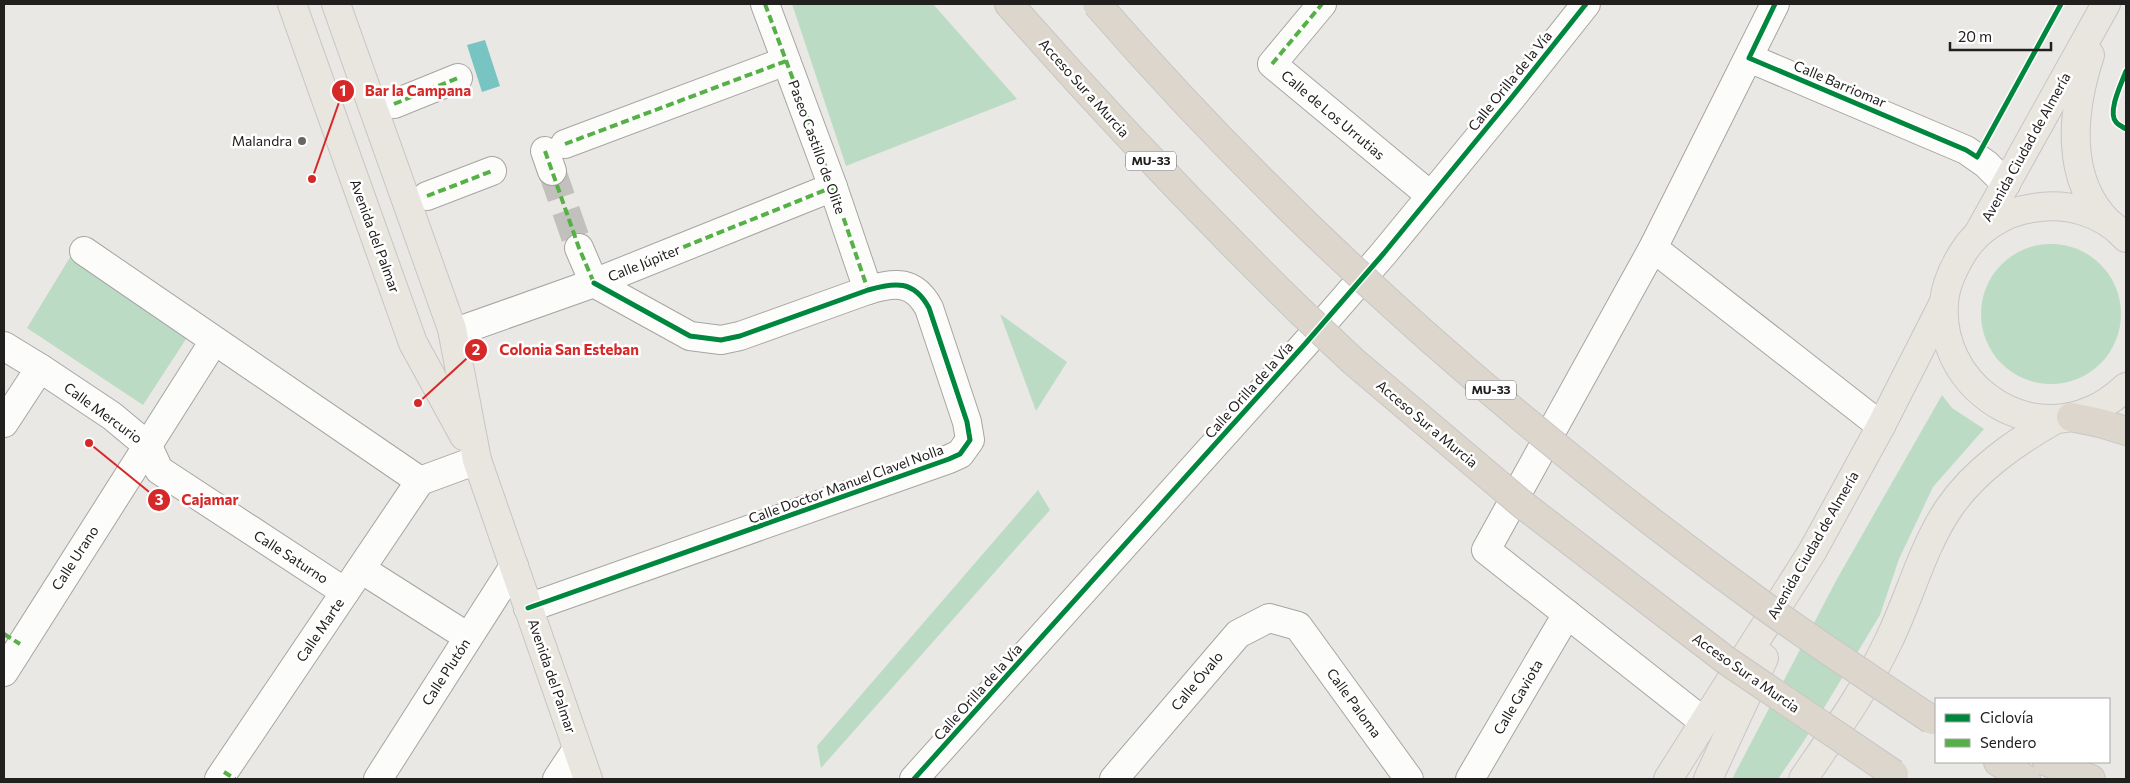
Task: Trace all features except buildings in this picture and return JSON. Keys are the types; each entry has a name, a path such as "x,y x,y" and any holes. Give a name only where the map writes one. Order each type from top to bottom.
{"highway":[{"name":"Acceso Sur a Murcia","path":"1009,4 1128,137 1199,211 1353,361 1522,504 1684,629 1727,661 1898,778"},
{"name":"MU-33","path":"1097,4 1260,178 1386,298 1479,380 1566,454 1709,565 1765,606 1935,721"},
{"path":"2064,418 2100,423 2126,431"},
{"path":"2000,763 2026,779"},
{"path":"2050,763 2091,779"}],"main road":[{"name":"Avenida del Palmar","path":"292,4 413,343 477,460"},
{"name":"Avenida del Palmar","path":"336,4 453,333 477,460 588,779"},
{"name":"Avenida Ciudad de Almería","path":"1978,234 2105,6"},
{"name":"Avenida Ciudad de Almería","path":"2105,6 2078,97 2074,132 2078,165 2086,189 2098,212 2118,230"},
{"path":"2064,418 2019,415 1987,398 1973,386 1952,356 1946,338 1944,302 1948,283 1955,265 1965,248 1978,234 2008,215 2024,209 2059,206 2077,209 2094,215 2118,230"},
{"name":"Avenida Ciudad de Almería","path":"1668,779 1812,552 1881,426 1944,302"},
{"path":"1803,779 1878,663 1906,603 1928,548 1948,510 1975,477 2023,439 2064,418 2092,410 2111,400 2126,387"},
{"path":"1708,779 1812,552"}],"street":[{"name":"Paseo Castillo de Olite","path":"765,4 833,187 868,290"},
{"name":"Calle de Los Urrutias","path":"1322,4 1272,64 1431,196"},
{"name":"Calle Orilla de la Vía","path":"914,779 1305,344 1431,196 1586,4"},
{"path":"1704,722 1486,550 1653,248 1775,4"},
{"name":"Calle Barriomar","path":"1749,58 1966,150 1986,164 2006,184"},
{"path":"554,155 786,61"},
{"path":"394,104 458,78"},
{"path":"427,196 492,171"},
{"name":"Calle Júpiter","path":"453,333 594,283 833,187"},
{"path":"579,248 594,283"},
{"path":"1653,248 1881,426"},
{"path":"84,251 420,481 477,460"},
{"name":"Calle Doctor Manuel Clavel Nolla","path":"528,608 940,463 960,454 970,440 970,431 925,301 911,289 900,283 888,284 868,290 740,336 721,340 690,336 594,283"},
{"name":"Calle Mercurio","path":"4,346 112,416 148,446 214,341"},
{"path":"4,423 40,368"},
{"name":"Calle Saturno","path":"148,446 159,470 346,592"},
{"name":"Calle Urano","path":"4,672 12,639 148,446"},
{"name":"Calle Marte","path":"226,777 360,569 420,481"},
{"name":"Calle Plutón","path":"378,779 514,566"},
{"path":"360,569 468,637"},
{"name":"Calle Gaviota","path":"1470,779 1567,614"},
{"name":"Calle Óvalo","path":"1114,779 1238,634 1269,618 1298,626"},
{"name":"Calle Paloma","path":"1298,626 1409,779"},
{"path":"556,779 577,748"}],"green space":[{"path":"792,4 933,4 1017,99 846,166"},
{"path":"2051,244 2078,250 2090,256 2100,265 2109,275 2115,287 2121,314 2115,341 2109,353 2100,363 2090,372 2078,378 2051,384 2024,378 2012,372 2002,363 1993,353 1987,341 1981,314 1987,287 1993,275 2002,265 2012,256 2024,250"},
{"path":"72,254 188,336 143,405 27,328"},
{"path":"1000,314 1067,362 1036,411"},
{"path":"1942,395 1952,408 1984,429 1933,487 1899,559 1880,615 1804,741 1778,779 1732,779 1837,579"},
{"path":"1038,490 1050,510 821,768 817,746"}],"water":[{"path":"485,40 500,86 482,92 467,45"}],"tunnel":[{"path":"552,171 579,248"}],"marked path":[{"path":"765,4 833,187 868,290"},
{"path":"1272,64 1322,4"},
{"path":"565,144 786,61"},
{"path":"394,104 458,78"},
{"path":"545,151 579,248 594,283"},
{"path":"427,196 492,171"},
{"path":"661,256 833,187"},
{"path":"4,634 20,644"},
{"path":"224,772 235,779"}],"cycle path":[{"path":"914,779 1305,344 1384,253 1586,4"},
{"path":"1775,4 1749,58 1966,150 1977,157 2061,4"},
{"path":"2126,71 2113,111 2116,122 2126,129"},
{"path":"528,608 949,459 960,454 970,440 967,422 929,308 917,292 910,288 895,285 868,290 740,336 721,340 690,336 594,283"}],"place":[{"name":"Malandra","path":"302,141"},
{"name":"Bar la Campana","path":"312,179"},
{"name":"Colonia San Esteban","path":"418,403"},
{"name":"Cajamar","path":"89,443"}]}
